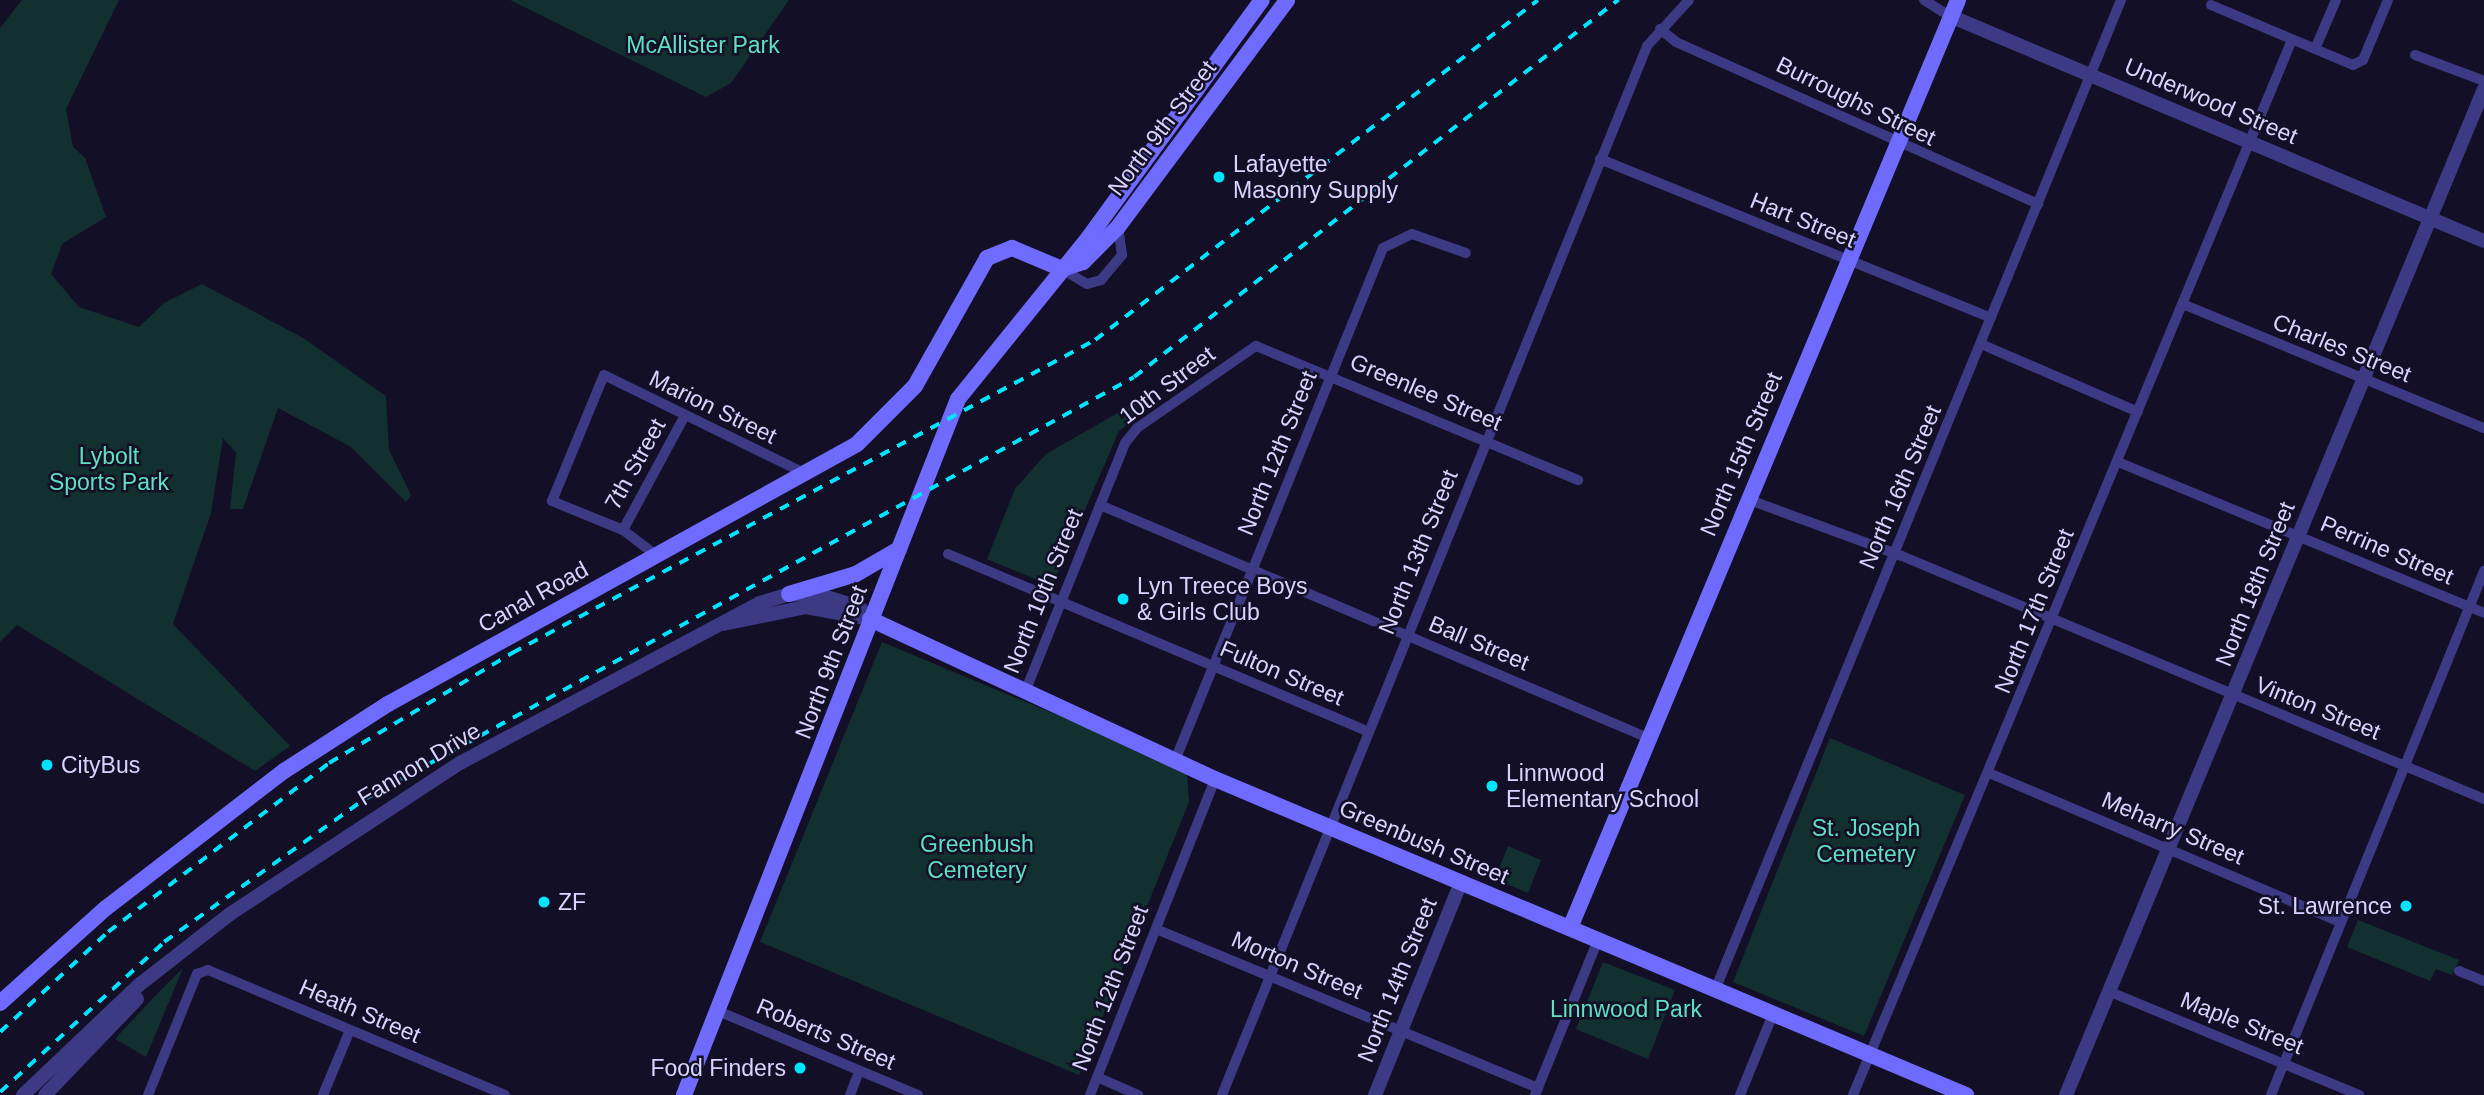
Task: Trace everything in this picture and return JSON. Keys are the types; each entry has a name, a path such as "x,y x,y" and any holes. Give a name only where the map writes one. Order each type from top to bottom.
{"main road":[{"name":"North 9th Street","path":"684,1095 958,399 1062,269 1262,0"},
{"name":"North 9th Street","path":"1062,269 1083,262 1118,227 1287,0"},
{"name":"North 15th Street","path":"1570,928 1747,499 1958,0"},
{"name":"Canal Road","path":"0,1003 106,908 284,771 388,704 857,444 896,409 987,258 1012,248 1062,269"},
{"path":"789,594 856,574 899,549"},
{"name":"Greenbush Street","path":"870,618 1025,692 1176,758 1215,779 1966,1095"}],"street":[{"path":"1660,29 1689,0"},
{"name":"Underwood Street","path":"1924,0 1950,16 2484,241"},
{"name":"North 16th Street","path":"1716,990 2122,0"},
{"path":"2315,49 2336,0"},
{"path":"2211,5 2353,65 2363,60 2388,0"},
{"name":"Burroughs Street","path":"1660,29 1676,42 2038,204"},
{"name":"North 13th Street","path":"1222,1095 1600,159 1647,46 1660,29"},
{"name":"North 17th Street","path":"1853,1095 2138,412 2185,306 2292,40"},
{"path":"2415,55 2484,81"},
{"name":"North 18th Street","path":"2066,1095 2484,89"},
{"name":"Hart Street","path":"1600,159 1991,318"},
{"path":"1062,269 1087,284 1101,280 1122,255 1118,227"},
{"name":"North 12th Street","path":"1176,758 1383,248 1412,234 1465,253"},
{"name":"Charles Street","path":"2185,306 2484,428"},
{"path":"1981,344 2138,412"},
{"name":"Greenlee Street","path":"1256,346 1578,480"},
{"name":"10th Street","path":"1100,505 1137,428 1256,346"},
{"name":"Marion Street","path":"622,530 552,501 604,375 683,419 806,474"},
{"name":"7th Street","path":"622,530 683,419"},
{"name":"Perrine Street","path":"2118,462 2484,613"},
{"name":"Vinton Street","path":"1747,499 2053,619 2484,799"},
{"name":"Ball Street","path":"1100,505 1648,738"},
{"name":"North 10th Street","path":"1025,692 1100,505"},
{"path":"622,530 657,555"},
{"name":"Fulton Street","path":"948,554 1367,731"},
{"path":"2271,1095 2484,571"},
{"path":"789,594 846,602 870,618"},
{"name":"Fannon Drive","path":"23,1095 158,973 326,846 460,763 723,624 789,594"},
{"name":"Fannon Drive","path":"723,624 806,607 870,618"},
{"name":"Meharry Street","path":"1989,773 2340,922"},
{"name":"North 12th Street","path":"1090,1095 1215,779"},
{"name":"North 14th Street","path":"1375,1095 1461,882"},
{"name":"Morton Street","path":"1156,929 1270,975 1536,1091"},
{"path":"1536,1091 1598,940"},
{"name":"Heath Street","path":"148,1095 197,974 208,970 502,1094"},
{"path":"2459,971 2484,981"},
{"name":"Fannon Drive","path":"44,1095 158,973"},
{"name":"Maple Street","path":"2108,992 2359,1095"},
{"name":"Roberts Street","path":"718,1011 918,1095"},
{"path":"1740,1095 1773,1014"},
{"path":"323,1095 350,1030"},
{"path":"850,1095 859,1071"},
{"path":"1097,1077 1138,1095"}],"green space":[{"name":"Lybolt Sports Park","path":"22,0 119,0 66,109 73,147 85,158 106,217 62,244 51,274 79,307 139,327 164,303 202,284 303,338 386,396 389,450 411,495 406,502 351,447 278,408 243,509 230,509 236,453 223,438 211,513 173,624 290,746 255,771 17,625 0,642 0,28"},
{"name":"McAllister Park","path":"510,0 789,0 731,83 706,97"},
{"path":"1135,403 1141,414 1119,431 1052,586 987,559 1015,489 1046,454"},
{"name":"Greenbush Cemetery","path":"882,642 1170,762 1187,775 1189,802 1079,1075 760,942"},
{"name":"St. Joseph Cemetery","path":"1830,738 1965,795 1864,1036 1733,982"},
{"path":"1508,846 1541,860 1528,893 1495,879"},
{"path":"2358,920 2459,960 2452,975 2436,969 2430,981 2347,947"},
{"name":"Linnwood Park","path":"1603,962 1675,990 1648,1059 1576,1029"},
{"path":"183,968 146,1057 115,1039 153,998"}],"railway":[{"path":"0,1032 108,932 329,763 512,653 1095,340 1538,0"},
{"path":"0,1092 164,942 363,800 1134,377 1618,0"}],"place":[{"name":"Lafayette Masonry Supply","path":"1219,177"},
{"name":"Lyn Treece Boys & Girls Club","path":"1123,599"},
{"name":"CityBus","path":"47,765"},
{"name":"Linnwood Elementary School","path":"1492,786"},
{"name":"ZF","path":"544,902"},
{"name":"St. Lawrence","path":"2406,906"},
{"name":"Food Finders","path":"800,1068"}]}
